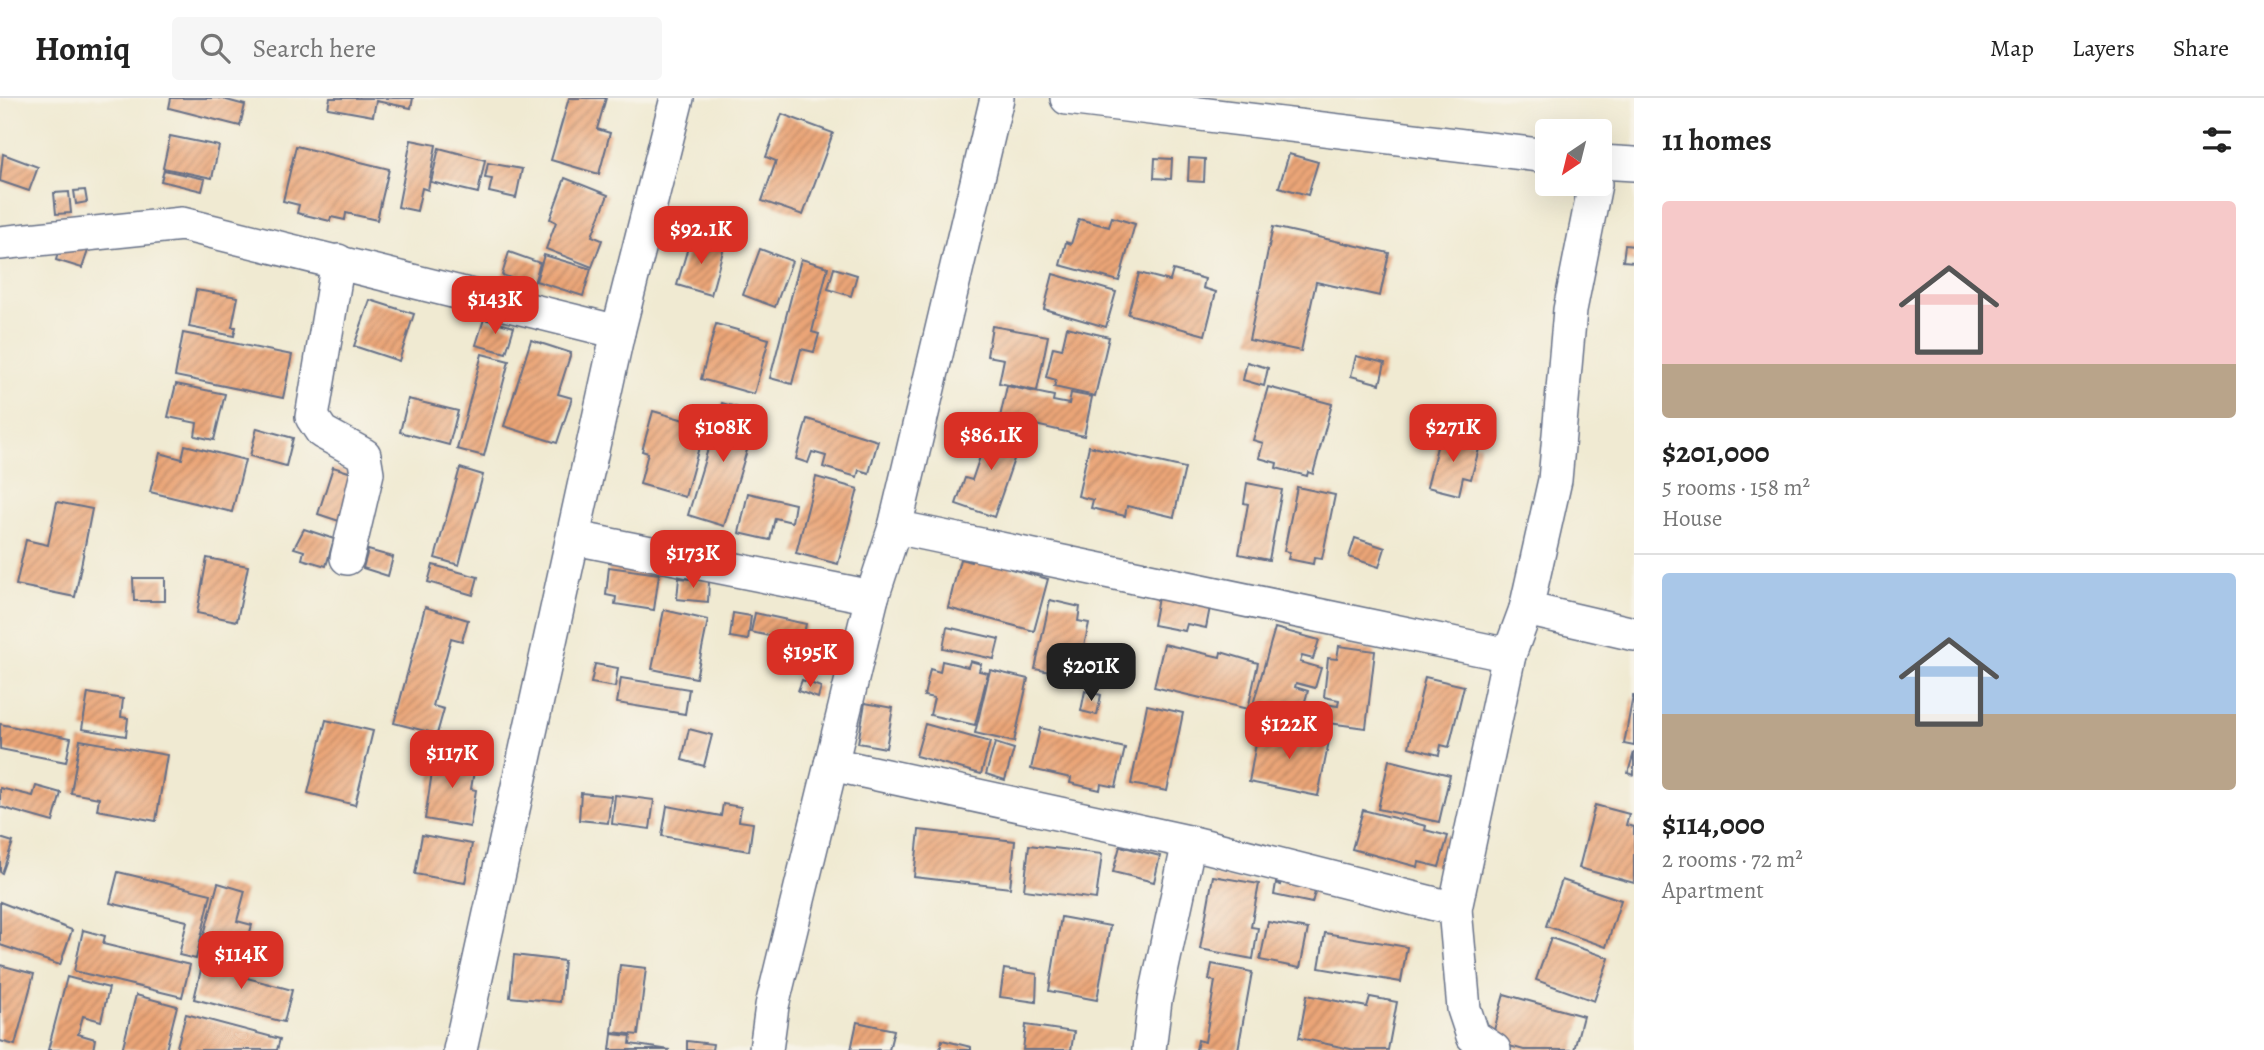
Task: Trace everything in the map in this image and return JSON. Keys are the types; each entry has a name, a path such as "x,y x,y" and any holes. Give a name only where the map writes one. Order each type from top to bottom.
{"street":[{"path":"460,1050 575,538 618,332 677,98"},
{"path":"766,1050 772,1006 872,597 895,527 997,98"},
{"path":"1067,98 1535,155"},
{"path":"1612,163 1634,164"},
{"path":"1494,1050 1473,1037 1464,1009 1455,909 1509,655 1526,609 1555,480 1570,310 1593,196"},
{"path":"0,243 181,224 618,332"},
{"path":"338,261 312,418 322,432 364,455 367,474 347,558"},
{"path":"895,527 1509,655"},
{"path":"575,538 872,597"},
{"path":"1526,609 1634,634"},
{"path":"831,764 1189,842 1455,909"},
{"path":"1149,1050 1155,1000 1189,842"}],"building":[{"path":"171,98 219,98 245,105 240,126 169,108"},
{"path":"330,98 413,98 411,108 376,101 373,116 328,108"},
{"path":"569,98 606,98 597,129 610,133 599,174 551,160"},
{"path":"782,114 833,133 803,215 762,201 776,161 766,157"},
{"path":"170,136 219,146 212,178 163,168"},
{"path":"411,140 436,145 428,190 422,188 417,211 398,207"},
{"path":"296,146 389,169 377,220 346,213 345,220 331,217 330,221 297,213 299,205 283,201"},
{"path":"439,148 485,160 478,193 431,182"},
{"path":"3,154 38,167 29,191 0,181"},
{"path":"1289,154 1318,162 1308,195 1279,187"},
{"path":"1155,158 1172,159 1171,179 1154,178"},
{"path":"1189,158 1205,159 1204,182 1188,181"},
{"path":"488,163 522,169 516,198 489,192 492,179 485,178"},
{"path":"164,170 205,179 202,191 161,181"},
{"path":"565,178 608,195 592,236 602,240 592,267 546,249 556,222 550,219"},
{"path":"85,190 87,202 76,204 74,191"},
{"path":"69,192 71,213 56,214 54,193"},
{"path":"1112,217 1135,224 1119,281 1060,265 1066,242 1071,244 1079,219 1109,227"},
{"path":"1273,227 1389,253 1380,296 1316,282 1301,351 1249,340"},
{"path":"691,237 724,247 711,295 677,285"},
{"path":"62,239 89,248 82,268 56,260"},
{"path":"1625,245 1634,246 1634,262 1623,261"},
{"path":"760,249 792,261 775,307 743,295"},
{"path":"509,252 540,263 533,286 502,275"},
{"path":"544,255 591,269 583,296 536,281"},
{"path":"801,259 828,267 812,332 819,334 814,352 801,349 792,384 770,378"},
{"path":"834,268 857,275 851,296 828,289"},
{"path":"1173,270 1205,279 1203,288 1216,292 1205,335 1128,314 1139,273 1170,281"},
{"path":"1053,274 1116,292 1106,327 1044,309"},
{"path":"196,290 238,297 232,327 236,327 234,336 189,327"},
{"path":"370,300 414,314 399,361 354,346"},
{"path":"484,319 514,327 506,353 476,345"},
{"path":"716,324 769,339 754,394 701,379"},
{"path":"992,326 1048,336 1037,391 999,383 1004,359 987,356"},
{"path":"1067,327 1109,337 1095,396 1054,387 1056,380 1046,377 1053,347 1062,349"},
{"path":"183,333 292,355 283,398 175,376"},
{"path":"531,340 571,353 558,394 572,398 557,443 504,426"},
{"path":"482,354 509,361 484,456 457,449"},
{"path":"1356,356 1385,363 1380,384 1351,376"},
{"path":"1247,362 1268,368 1264,386 1243,380"},
{"path":"176,384 225,394 214,440 195,436 197,423 168,417"},
{"path":"1007,386 1054,396 1053,401 1069,404 1071,393 1092,397 1084,436 1000,417"},
{"path":"1268,387 1332,404 1313,474 1308,472 1307,476 1276,468 1277,463 1259,458 1263,443 1253,440"},
{"path":"408,399 458,411 449,445 400,432"},
{"path":"722,403 758,414 724,526 688,515"},
{"path":"653,411 705,426 685,497 640,484 648,453 642,451"},
{"path":"807,419 878,441 869,473 859,470 857,477 823,467 826,456 812,452 808,463 796,459"},
{"path":"991,425 1022,436 994,517 956,504 965,478 972,480"},
{"path":"257,428 293,438 286,466 250,456"},
{"path":"1440,435 1480,445 1471,479 1463,477 1459,495 1427,487"},
{"path":"185,445 245,460 232,512 150,492 160,453 182,459"},
{"path":"1089,446 1185,468 1174,517 1127,506 1125,516 1091,508 1093,500 1078,496"},
{"path":"333,467 358,475 342,522 318,514"},
{"path":"460,468 483,475 459,565 435,558"},
{"path":"816,477 858,489 838,564 796,553"},
{"path":"1247,483 1282,490 1269,560 1239,554 1248,504 1244,503"},
{"path":"1297,487 1335,495 1322,559 1314,558 1313,564 1288,559 1290,552 1284,551"},
{"path":"748,493 795,504 792,522 775,518 770,540 739,533"},
{"path":"57,502 92,509 75,597 16,585 26,540 48,545"},
{"path":"304,529 334,539 326,566 302,559 304,551 294,548"},
{"path":"1355,538 1385,548 1379,567 1349,557"},
{"path":"368,550 393,557 388,576 363,568"},
{"path":"972,556 1012,563 1011,569 1048,579 1034,631 948,608 960,559 971,562"},
{"path":"207,558 248,566 237,621 197,613"},
{"path":"433,565 478,577 473,595 428,582"},
{"path":"609,567 659,574 654,610 615,604 616,597 606,595"},
{"path":"133,578 165,578 165,601 134,601"},
{"path":"679,578 709,581 708,602 677,599"},
{"path":"1159,592 1211,602 1206,628 1187,624 1185,631 1153,625"},
{"path":"1050,600 1080,607 1078,621 1089,623 1080,665 1073,663 1070,676 1035,669"},
{"path":"425,607 468,620 462,641 451,638 433,706 444,709 437,734 394,723"},
{"path":"664,610 708,620 696,678 652,669"},
{"path":"733,613 751,616 748,640 730,637"},
{"path":"755,613 806,624 802,643 751,632"},
{"path":"947,627 999,639 994,659 943,648"},
{"path":"1275,628 1319,640 1313,659 1302,656 1300,662 1321,668 1315,688 1296,683 1295,687 1308,691 1299,721 1252,708"},
{"path":"1164,644 1220,657 1221,652 1258,663 1248,709 1154,687"},
{"path":"1339,646 1375,651 1366,728 1321,722 1324,704 1338,706 1339,700 1324,697 1328,658 1337,659"},
{"path":"942,661 968,667 970,661 981,664 979,671 988,673 975,725 930,715 934,698 924,696 930,669 940,672"},
{"path":"595,664 618,668 615,687 591,683"},
{"path":"990,670 1028,679 1014,742 975,733"},
{"path":"1425,677 1464,686 1449,747 1441,745 1439,755 1409,747"},
{"path":"621,678 689,689 685,714 617,703"},
{"path":"802,680 821,687 818,698 798,691"},
{"path":"1085,691 1101,695 1097,715 1081,711"},
{"path":"88,693 123,699 121,717 128,718 126,736 82,729"},
{"path":"1634,696 1634,746 1624,744"},
{"path":"865,703 893,708 886,748 858,743"},
{"path":"1147,705 1183,713 1167,791 1131,784"},
{"path":"326,720 373,731 355,805 308,793"},
{"path":"0,724 71,738 66,762 0,749"},
{"path":"925,724 990,742 981,774 916,756"},
{"path":"1259,727 1329,741 1318,796 1249,782"},
{"path":"1040,728 1125,748 1116,787 1101,784 1100,790 1070,783 1071,778 1031,769"},
{"path":"689,729 712,735 704,766 682,760"},
{"path":"80,740 167,755 156,821 97,810 99,798 71,793"},
{"path":"995,743 1014,749 1005,780 986,774"},
{"path":"435,752 476,759 471,789 476,790 470,827 425,819"},
{"path":"1634,752 1634,775 1628,773"},
{"path":"1389,760 1450,775 1439,822 1378,809"},
{"path":"36,786 61,793 53,822 0,807 0,788 33,796"},
{"path":"581,793 611,796 608,823 579,820"},
{"path":"615,795 654,800 650,829 612,824"},
{"path":"723,804 741,807 739,821 753,823 749,851 662,836 667,806 721,816"},
{"path":"1595,805 1629,814 1626,825 1634,827 1634,883 1579,868"},
{"path":"1363,810 1426,826 1425,830 1448,836 1439,867 1419,862 1418,867 1352,849"},
{"path":"919,830 1015,841 1010,888 914,877"},
{"path":"422,835 472,844 465,883 415,874"},
{"path":"0,838 13,842 2,873 0,872"},
{"path":"1029,845 1102,854 1096,899 1024,890"},
{"path":"1120,846 1160,856 1154,882 1113,872"},
{"path":"118,872 211,894 196,959 179,955 187,921 110,903"},
{"path":"1213,876 1259,884 1251,927 1258,928 1253,959 1200,949"},
{"path":"1282,878 1311,885 1310,891 1315,892 1312,903 1274,895 1276,883 1281,885"},
{"path":"1562,880 1621,900 1606,947 1546,926"},
{"path":"218,883 245,891 237,921 252,925 243,958 201,946"},
{"path":"0,902 72,930 60,965 0,945"},
{"path":"1061,917 1110,926 1097,1000 1049,991"},
{"path":"1268,922 1308,929 1300,968 1260,960"},
{"path":"83,930 105,936 103,944 190,965 182,997 74,971"},
{"path":"1325,933 1407,947 1401,982 1319,968"},
{"path":"1551,938 1609,958 1594,1001 1536,980"},
{"path":"514,955 564,961 560,1002 510,997"},
{"path":"204,957 249,969 247,978 292,990 284,1022 194,999"},
{"path":"1212,964 1252,972 1238,1050 1196,1050 1198,1040 1205,1042 1215,981 1209,980"},
{"path":"0,965 34,974 15,1045 0,1041"},
{"path":"620,965 646,968 638,1035 612,1032"},
{"path":"1004,969 1037,974 1036,1002 1000,997"},
{"path":"67,977 109,988 101,1021 83,1016 78,1034 95,1039 93,1050 48,1050"},
{"path":"1504,994 1583,1016 1574,1050 1524,1050 1491,1041"},
{"path":"136,995 177,1006 166,1050 122,1050"},
{"path":"1307,995 1367,1007 1370,997 1397,1002 1388,1050 1355,1050 1299,1038"},
{"path":"186,1014 280,1039 277,1050 176,1050"},
{"path":"857,1022 894,1030 889,1050 851,1050"},
{"path":"1026,1025 1074,1032 1071,1050 1023,1050"},
{"path":"612,1034 631,1036 630,1044 670,1050 610,1050"},
{"path":"942,1040 971,1047 971,1050 940,1050"},
{"path":"687,1041 713,1044 712,1050 687,1050"}]}
